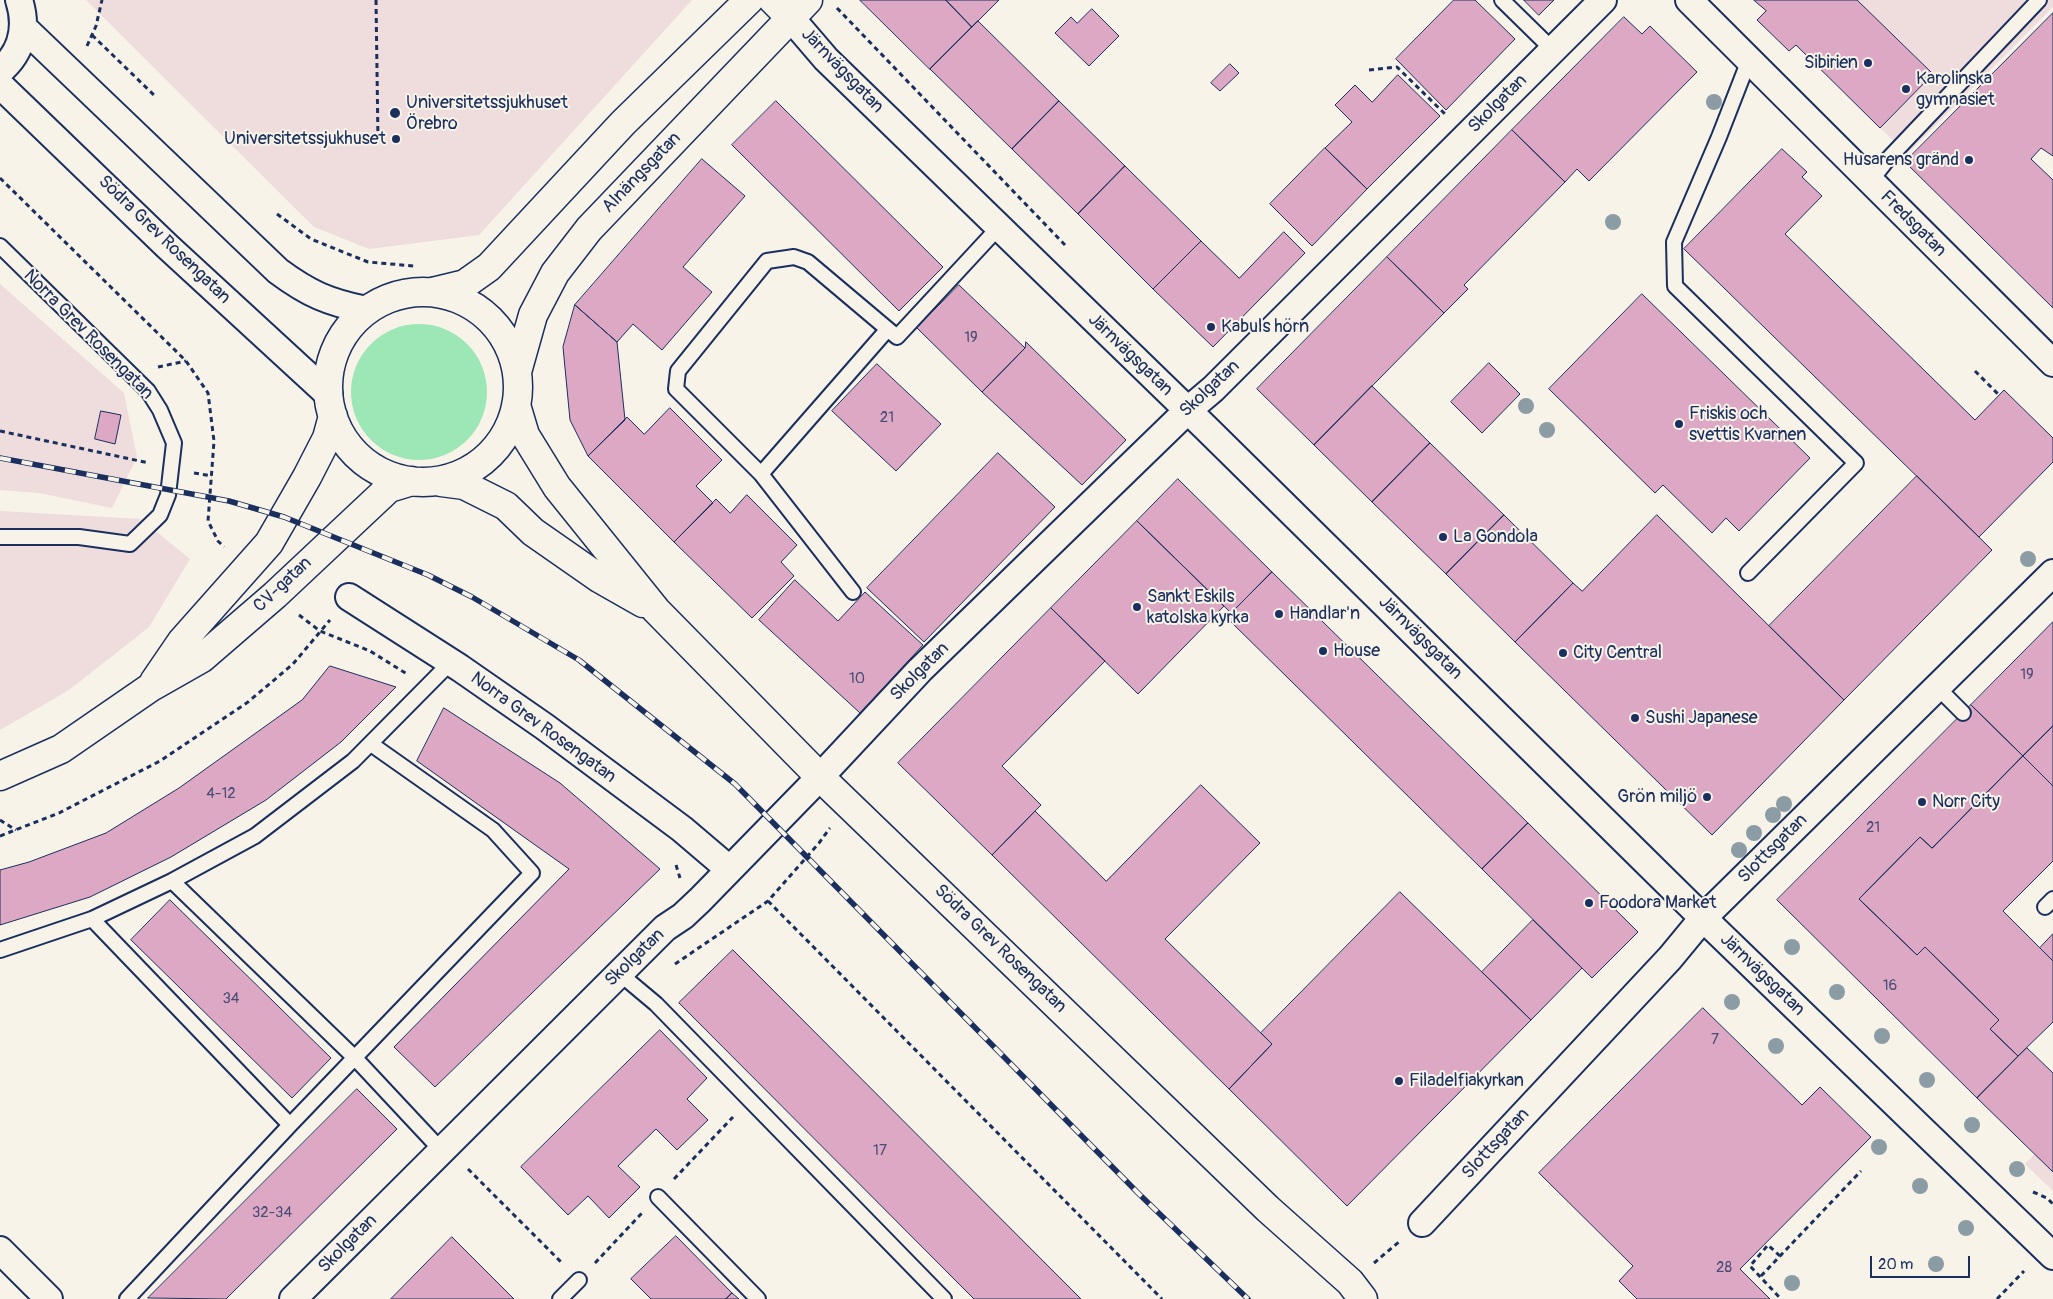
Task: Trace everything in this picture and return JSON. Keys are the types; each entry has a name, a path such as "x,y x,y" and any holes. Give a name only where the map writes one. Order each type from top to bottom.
{"main road":[{"path":"432,292 465,284 490,267 623,122 749,0"},
{"name":"Alnängsgatan","path":"517,372 533,315 555,273 588,230 801,5"},
{"path":"432,292 456,298 490,319 503,336 513,356 517,372 516,404 506,434 487,459 464,473 440,482"},
{"name":"CV-gatan","path":"151,687 182,641 269,543 307,477 327,438 334,351 348,329 366,310 393,296 432,292"},
{"name":"Södra Grev Rosengatan","path":"516,404 525,435 557,487 656,610 820,777 1268,1209 1356,1291 1384,1299"},
{"path":"331,406 344,438 358,458 384,474 412,481"},
{"name":"CV-gatan","path":"0,776 61,749 151,687 202,658 275,596 390,488 412,481"},
{"name":"Södra Grev Rosengatan","path":"412,481 464,485 506,506 533,532 599,578 656,610"}],"street":[{"path":"0,71 16,53 24,28 19,0"},
{"name":"Skolgatan","path":"293,1299 619,973 665,928 683,916 820,777 920,670 1187,411 1220,382 1602,0"},
{"name":"Fredsgatan","path":"1689,0 2053,363"},
{"name":"Järnvägsgatan","path":"801,5 826,59 1703,918 2053,1256"},
{"path":"24,28 278,271 302,289 332,303 366,310"},
{"name":"Södra Grev Rosengatan","path":"0,85 331,406"},
{"name":"Slottsgatan","path":"1422,1223 1664,965 1703,918 2053,573"},
{"name":"Norra Grev Rosengatan","path":"349,597 545,727 682,829 729,869"},
{"path":"0,1250 49,1299"}],"lane":[{"path":"1502,0 1553,50"},
{"path":"1870,182 1888,159 2039,0"},
{"path":"1748,573 1856,463 1676,286 1674,242 1719,137 1749,60"},
{"path":"854,592 761,474 676,390 678,371 767,261 794,257 808,262 897,337 998,227"},
{"name":"Norra Grev Rosengatan","path":"0,246 148,391 160,410 174,443 168,495 160,516 130,544 79,537 0,537"},
{"path":"761,474 887,330"},
{"path":"0,950 92,919 172,881 254,836 353,761 450,663"},
{"path":"1937,687 1963,713"},
{"path":"127,1299 532,872 493,830 371,744"},
{"path":"172,881 355,1058 441,1150"},
{"path":"92,919 290,1125"},
{"path":"619,973 656,1004 944,1299"},
{"path":"658,1197 758,1299"},
{"path":"560,1299 579,1280"}],"path":[{"path":"376,0 378,140"},
{"path":"801,5 1069,249"},
{"path":"92,35 155,96"},
{"path":"1369,70 1397,67 1468,134"},
{"path":"277,214 311,239 368,262 416,266"},
{"path":"158,367 186,361"},
{"path":"1975,371 1999,395"},
{"path":"0,431 212,476"},
{"path":"0,836 59,813 107,791 160,761 248,702 293,664 349,597"},
{"path":"848,802 819,843 768,900 1162,1299"},
{"path":"0,820 16,830"},
{"path":"468,1169 579,1280"},
{"path":"1761,1276 1861,1171"},
{"path":"1356,1291 1422,1223"},
{"path":"1780,1256 1768,1245 1750,1266 1781,1299"},
{"path":"1997,1299 2025,1270"}],"shaded area":[{"name":"Universitetssjukhuset Örebro","path":"86,0 692,0 479,235 369,249 314,227"},
{"name":"Karolinska gymnasiet","path":"1754,0 2053,0 2053,7 1907,154 1796,45 1789,51 1757,20 1766,11"},
{"path":"0,284 124,393 137,457 112,508 39,493 0,490"},
{"path":"0,511 141,519 190,559 149,627 69,690 0,730"},
{"path":"2053,1135 2053,1191 2025,1164"}],"green space":[{"path":"419,324 445,329 457,335 467,344 476,354 482,366 487,392 482,418 476,430 467,440 457,449 445,455 419,460 393,455 381,449 371,440 362,430 356,418 351,392 356,366 362,354 371,344 381,335 393,329"}],"building":[{"path":"860,0 946,0 972,27 930,69"},
{"path":"946,0 999,0 972,27"},
{"path":"1454,0 1475,0 1515,39 1446,110 1396,59"},
{"path":"1524,0 1554,0 1539,15"},
{"name":"Sibirien","path":"1754,0 1857,0 1933,74 1880,128 1796,45 1789,51 1757,20 1766,11"},
{"path":"1092,9 1119,36 1089,66 1055,33 1071,17 1077,23"},
{"name":"Husarens gränd","path":"2053,13 2053,156 2041,148 2031,159 2053,180 2053,308 1905,162"},
{"path":"1624,17 1642,34 1650,26 1697,72 1589,181 1577,169 1565,182 1512,130"},
{"path":"978,21 1059,101 1012,149 930,69"},
{"path":"1230,64 1239,73 1220,91 1211,83"},
{"path":"1398,75 1440,116 1367,189 1325,148 1352,122 1335,105 1355,85 1372,102"},
{"path":"776,101 943,267 899,311 732,145"},
{"path":"1059,101 1125,166 1078,214 1012,149"},
{"path":"1512,130 1565,182 1464,285 1468,289 1444,313 1387,257"},
{"path":"1325,148 1367,189 1312,246 1270,204"},
{"path":"1782,149 1807,172 1802,177 1822,196 1785,234 1975,420 2004,390 2053,438 2053,462 1979,537 1684,249"},
{"path":"702,159 745,196 683,267 712,292 662,350 633,324 617,342 575,305"},
{"path":"1125,166 1201,241 1153,289 1078,214"},
{"path":"1284,232 1305,253 1213,347 1153,289 1201,241 1239,278"},
{"path":"1387,257 1444,313 1314,445 1257,389"},
{"path":"959,285 1025,348 982,392 917,328"},
{"name":"Friskis och svettis Kvarnen","path":"1642,294 1810,458 1739,531 1726,518 1712,533 1663,485 1655,493 1549,389"},
{"path":"575,305 617,342 625,420 588,456 570,420 563,347"},
{"path":"1026,342 1126,440 1082,485 982,392 1025,348"},
{"path":"1489,363 1520,394 1482,433 1451,402"},
{"path":"877,364 941,424 896,471 832,411"},
{"path":"1372,386 1430,443 1372,502 1314,445"},
{"path":"670,408 722,460 696,486 713,503 674,542 588,456 627,417 644,434"},
{"path":"101,411 121,415 115,444 95,439"},
{"path":"1430,443 1504,515 1446,574 1372,502"},
{"path":"998,453 1055,507 924,642 867,588"},
{"path":"1917,476 1992,550 1844,700 1769,626"},
{"path":"1178,479 1272,572 1231,613 1137,521"},
{"path":"747,495 797,545 781,562 794,576 752,618 674,542 716,499 730,513"},
{"path":"1504,515 1573,583 1515,642 1446,574"},
{"path":"1657,515 1844,700 1712,835 1515,642 1573,583 1582,591"},
{"name":"Sankt Eskils katolska kyrka","path":"1137,521 1224,606 1138,694 1051,608"},
{"path":"1272,572 1528,823 1482,869 1227,618"},
{"path":"795,580 838,621 865,592 923,645 860,713 759,620"},
{"path":"1051,608 1105,661 1002,766 1041,805 992,855 898,763"},
{"path":"2053,622 2053,726 2023,756 1971,705"},
{"path":"330,666 396,687 341,742 266,800 171,857 90,897 0,925 0,870 29,862 106,833 179,788 302,700"},
{"path":"1971,705 2023,756 1932,848 1920,837 1859,899 1917,955 1925,947 1999,1020 1990,1029 2018,1056 1977,1098 1777,900"},
{"path":"444,708 560,783 660,869 435,1087 394,1047 569,869 417,761"},
{"path":"2053,726 2053,786 2023,756"},
{"path":"2023,756 2053,786 2053,861 2003,911 2053,961 2053,1022 2018,1056 1990,1029 1999,1020 1925,947 1917,955 1859,899 1920,837 1932,848"},
{"path":"1201,785 1260,843 1165,939 1272,1044 1229,1089 992,855 1035,811 1106,881"},
{"path":"1528,823 1638,932 1592,978 1482,869"},
{"path":"1400,892 1531,1020 1347,1206 1229,1089 1272,1044 1261,1033"},
{"path":"170,900 331,1058 292,1098 131,940"},
{"path":"1533,920 1582,968 1531,1020 1482,972"},
{"path":"2053,934 2053,961 2040,948"},
{"path":"733,950 1081,1299 974,1299 679,1003"},
{"path":"1703,1008 1802,1105 1820,1087 1871,1137 1740,1269 1770,1299 1637,1299 1619,1281 1633,1266 1539,1173"},
{"path":"660,1030 707,1078 687,1099 708,1120 677,1150 656,1129 618,1166 640,1187 609,1218 588,1196 568,1215 521,1167"},
{"path":"2027,1048 2053,1073 2053,1172 1977,1098"},
{"path":"357,1089 397,1129 226,1299 148,1298"},
{"path":"676,1236 732,1293 726,1299 651,1299 631,1279"},
{"path":"452,1237 514,1299 391,1299"},
{"path":"732,1293 739,1299 726,1299"}],"railway":[{"path":"0,458 229,501 284,517 428,575 472,597 579,660 735,784 1139,1194 1248,1299"}],"place":[{"name":"Sibirien","path":"1868,63"},
{"name":"Karolinska gymnasiet","path":"1906,89"},
{"name":"Universitetssjukhuset Örebro","path":"395,113"},
{"name":"Universitetssjukhuset","path":"396,139"},
{"name":"Husarens gränd","path":"1969,160"},
{"name":"Kabuls hörn","path":"1211,327"},
{"name":"Friskis och svettis Kvarnen","path":"1679,424"},
{"name":"La Gondola","path":"1443,537"},
{"name":"Sankt Eskils katolska kyrka","path":"1137,607"},
{"name":"Handlar'n","path":"1279,614"},
{"name":"House","path":"1323,651"},
{"name":"City Central","path":"1563,653"},
{"name":"Sushi Japanese","path":"1635,718"},
{"name":"Grön miljö","path":"1707,797"},
{"name":"Norr City","path":"1922,802"},
{"name":"Foodora Market","path":"1589,903"},
{"name":"Filadelfiakyrkan","path":"1399,1081"}]}
